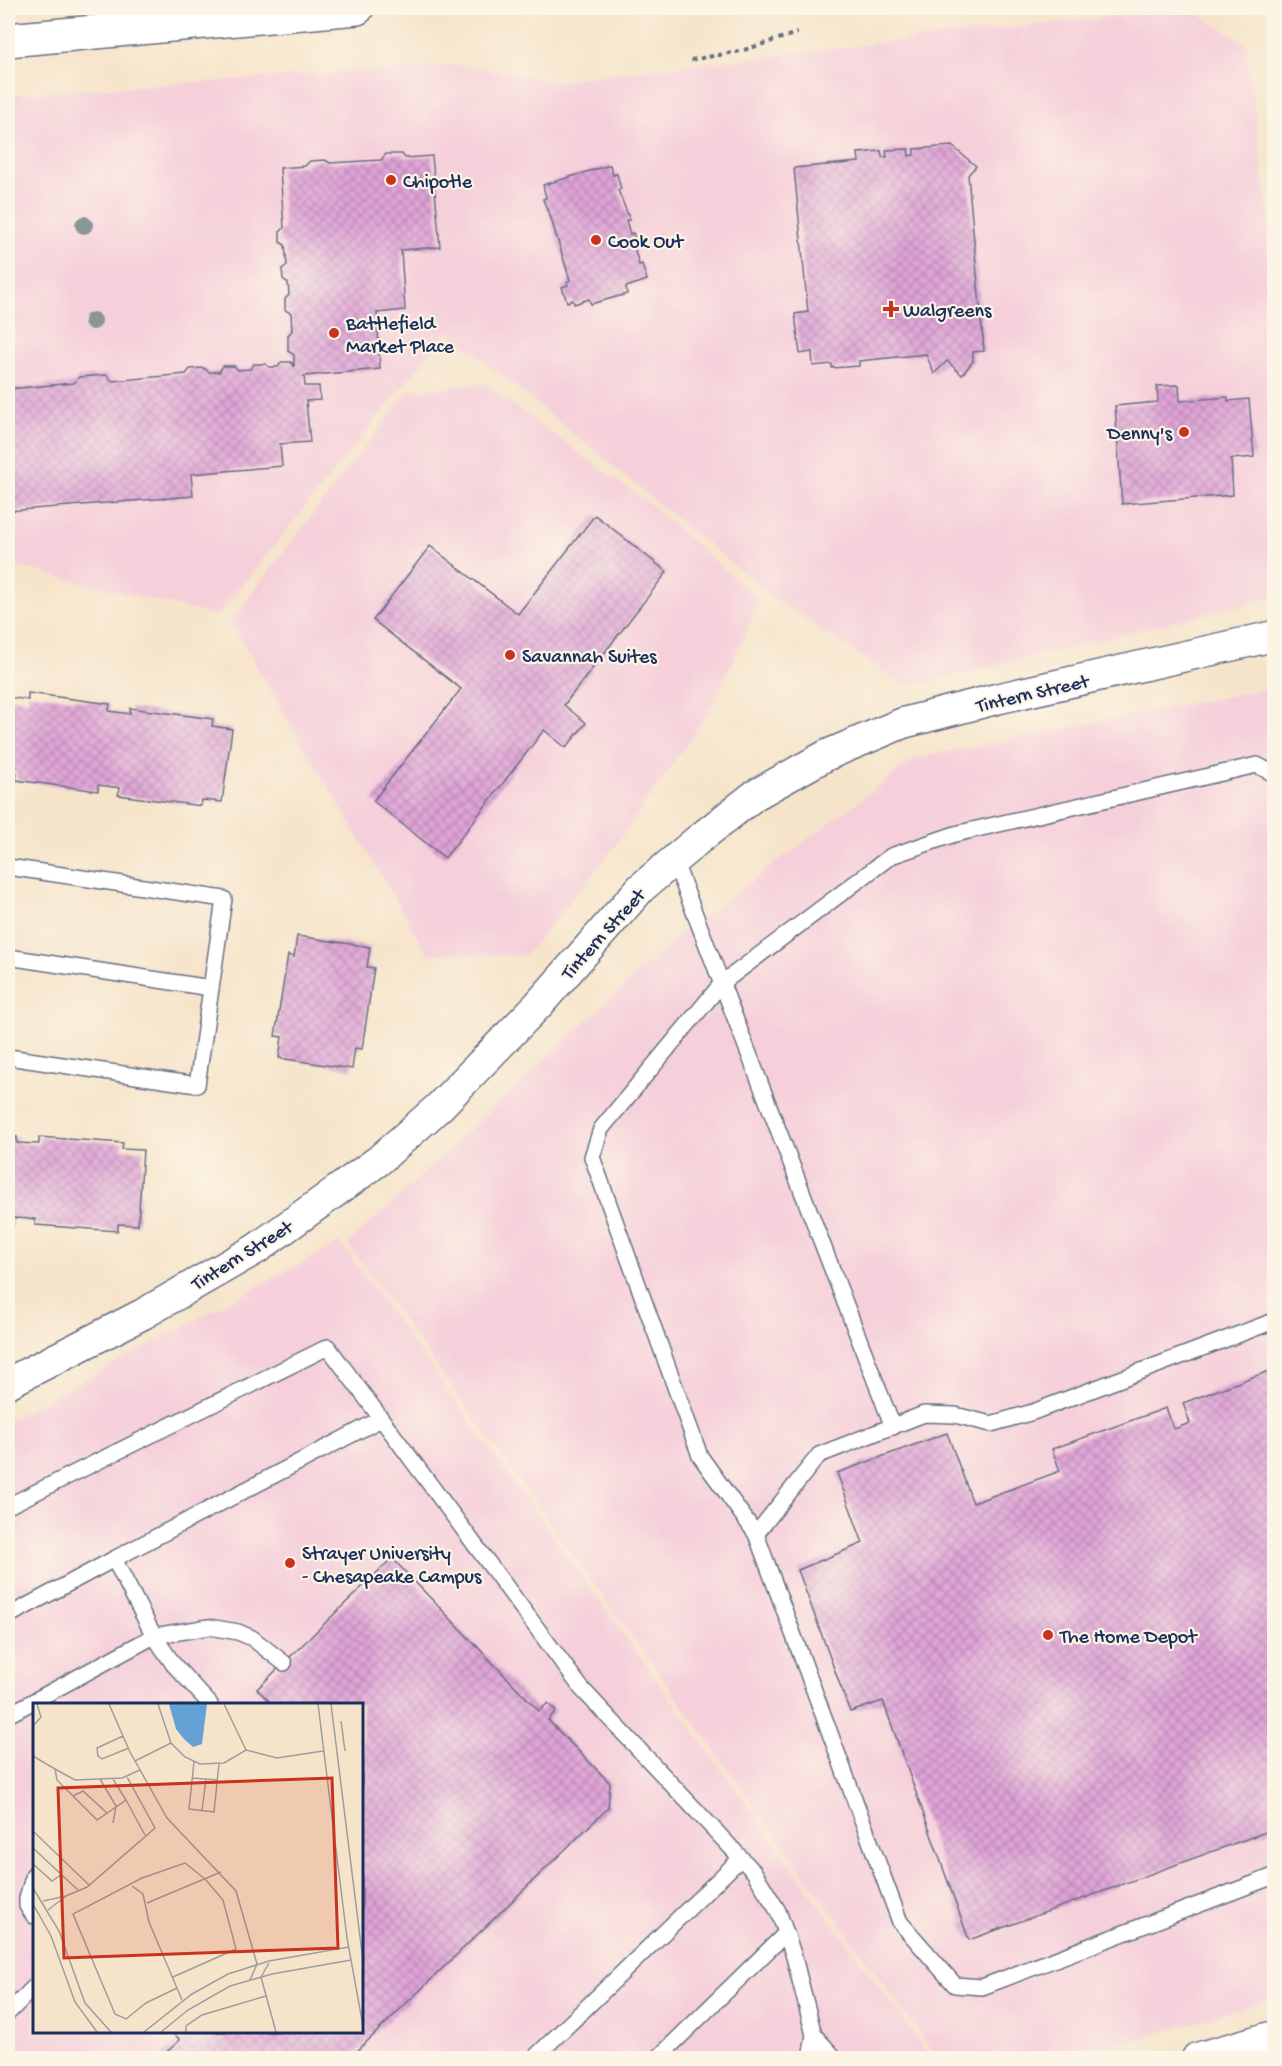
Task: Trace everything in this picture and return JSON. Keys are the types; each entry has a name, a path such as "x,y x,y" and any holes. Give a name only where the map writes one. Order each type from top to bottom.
{"main road":[{"path":"8,40 357,8"}],"street":[{"name":"Tintern Street","path":"8,1383 143,1314 256,1249 378,1161 439,1107 539,1004 641,888 755,795 827,755 903,723 1000,698 1275,636"},
{"path":"1197,2058 1275,2036"}],"lane":[{"path":"1275,774 1257,765 955,834 891,856 722,983 601,1129 592,1157 700,1456 756,1534 900,1922 955,1985 982,1987 1275,1876"},
{"path":"674,860 893,1427"},
{"path":"8,867 224,899 196,1085 8,1057"},
{"path":"8,957 211,988"},
{"path":"756,1534 819,1455 924,1414 955,1415 991,1424 1012,1418 1275,1321"},
{"path":"8,1506 328,1347 582,1689 754,1872 778,1911 794,1957 814,2035 810,2058"},
{"path":"8,1616 381,1419"},
{"path":"114,1559 154,1636 174,1665 207,1703"},
{"path":"8,1715 154,1636 209,1627 238,1632 252,1638 284,1663"},
{"path":"534,2058 741,1858"},
{"path":"33,1877 27,1906 33,1915"},
{"path":"658,2058 786,1933"},
{"path":"8,2013 33,1988"},
{"path":"814,2035 835,2058"}],"path":[{"path":"691,60 741,51 797,33"}],"shaded area":[{"path":"1188,8 1246,43 1274,258 1274,597 908,687 771,596 448,331 217,616 8,564 8,95 456,65 553,81"},
{"path":"484,384 651,505 760,601 710,710 616,845 526,955 428,954 230,622 408,391"},
{"path":"1274,687 1274,1998 1076,2058 937,2058 348,1244 673,940 916,758"},
{"name":"Strayer University - Chesapeake Campus","path":"340,1242 931,2058 8,2058 8,1421"}],"building":[{"name":"Walgreens","path":"952,146 976,166 968,175 984,351 973,352 973,361 962,375 947,361 934,374 926,354 859,361 859,366 832,368 832,364 813,366 812,352 800,354 795,314 808,312 794,168 859,162 858,153 881,151 882,157 887,157 886,150 908,149 909,156 914,155 914,149"},
{"name":"Battlefield Market Place","path":"386,154 402,154 405,158 432,156 440,247 401,250 405,310 377,313 380,369 304,376 305,386 319,386 320,400 306,401 310,442 280,444 282,466 191,474 193,496 8,511 8,389 74,383 79,377 107,375 112,381 186,374 190,369 204,368 209,372 219,372 223,366 234,366 238,370 250,369 254,364 278,367 281,362 291,362 294,366 294,355 288,351 288,335 292,331 291,313 285,310 285,299 289,295 288,283 283,279 282,269 287,265 285,245 280,242 280,232 284,228 280,168 305,166 310,161 325,160 330,163 381,160"},
{"name":"Cook Out","path":"610,165 613,175 617,174 621,189 618,190 630,220 626,220 637,246 634,247 639,265 642,264 647,280 626,287 627,294 591,304 589,299 574,304 573,300 567,302 562,287 568,285 567,282 570,280 543,199 546,198 543,185"},
{"name":"Denny's","path":"1179,385 1180,401 1228,397 1228,401 1249,399 1254,457 1231,459 1233,495 1122,504 1115,406 1158,402 1157,386"},
{"name":"Savannah Suites","path":"595,515 667,572 564,705 586,723 566,748 544,730 445,858 373,801 461,689 373,620 430,546 518,614"},
{"path":"28,693 110,704 109,711 130,714 130,708 213,719 212,726 232,729 222,802 202,800 201,806 118,795 120,788 98,785 98,791 16,780 17,773 8,771 8,697 28,700"},
{"path":"297,936 370,947 367,967 374,968 362,1049 355,1048 352,1069 279,1058 282,1037 275,1036 288,955 294,957"},
{"path":"8,1136 17,1137 17,1143 39,1144 39,1137 123,1143 122,1149 143,1150 138,1225 118,1224 118,1231 35,1225 35,1219 13,1218 13,1225 8,1225"},
{"name":"The Home Depot","path":"1274,1369 1274,1829 969,1940 883,1701 850,1712 798,1570 863,1543 837,1473 947,1433 973,1503 1060,1471 1052,1449 1166,1408 1174,1429 1190,1423 1183,1403"},
{"path":"392,1558 539,1711 548,1703 556,1711 548,1720 610,1783 608,1808 350,2058 160,2058 180,2040 173,2033 363,2033 363,1703 271,1703 257,1689"}],"place":[{"name":"Chipotle","path":"391,180"},
{"name":"Cook Out","path":"596,240"},
{"name":"Walgreens","path":"891,309"},
{"name":"Battlefield Market Place","path":"334,333"},
{"name":"Denny's","path":"1184,432"},
{"name":"Savannah Suites","path":"510,655"},
{"name":"Strayer University - Chesapeake Campus","path":"290,1563"},
{"name":"The Home Depot","path":"1048,1635"}]}
